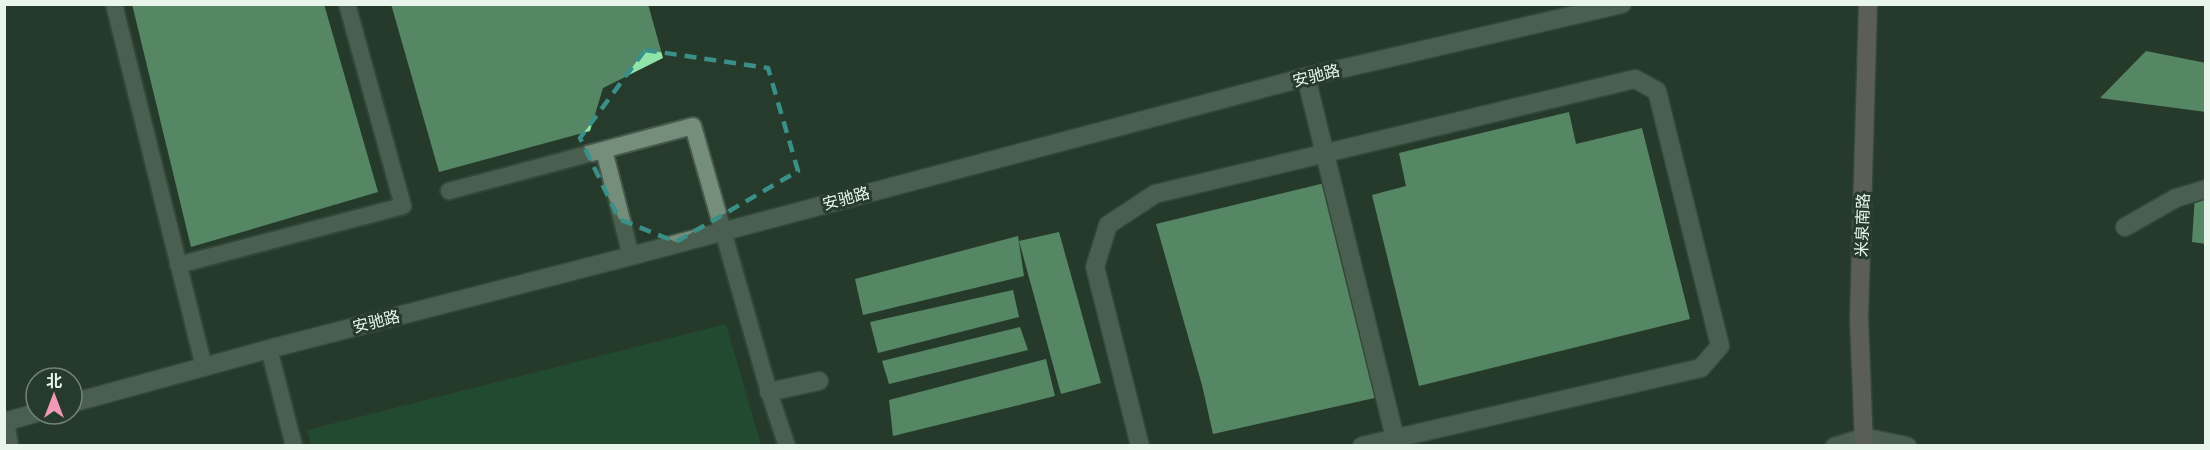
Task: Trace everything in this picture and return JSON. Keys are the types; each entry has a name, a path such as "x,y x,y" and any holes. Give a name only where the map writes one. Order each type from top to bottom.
{"main road":[{"name":"米泉南路","path":"1863,441 1859,318 1868,4"}],"street":[{"name":"安驰路","path":"84,400 269,349 631,256 1306,77 1622,4"},
{"path":"1306,77 1396,442"},
{"path":"1140,446 1095,267 1108,225 1155,194 1635,79 1657,90 1720,346 1701,368 1396,442 1362,446"},
{"path":"2125,227 2176,198 2205,189"},
{"path":"769,392 819,381"},
{"path":"5,421 24,416"},
{"path":"1863,441 1907,446"}],"lane":[{"path":"114,4 204,367"},
{"path":"178,265 403,206 347,4"},
{"path":"449,190 693,126 769,392 787,446"},
{"path":"604,150 631,256"},
{"path":"269,349 294,446"},
{"path":"5,421 10,446"},
{"path":"1834,446 1863,441"}],"highlighted area":[{"path":"645,50 768,68 798,171 676,242 619,219 580,138"}],"green space":[{"path":"726,324 761,445 312,446 307,430"}],"building":[{"path":"132,4 324,4 378,192 191,247"},
{"path":"391,4 648,4 663,58 603,88 590,131 439,172"},
{"path":"2146,51 2206,63 2206,112 2100,98"},
{"path":"1569,112 1576,144 1642,128 1690,319 1419,386 1372,195 1406,186 1399,153"},
{"path":"1329,182 1379,397 1213,434 1202,385 1156,224"},
{"path":"2195,195 2206,197 2206,244 2192,242"},
{"path":"1059,232 1101,383 1061,394 1019,241"},
{"path":"1018,236 1024,276 863,315 855,279"},
{"path":"1013,290 1019,317 878,353 870,322"},
{"path":"1020,327 1028,350 889,384 882,361"},
{"path":"1046,359 1055,396 893,436 889,400"}]}
